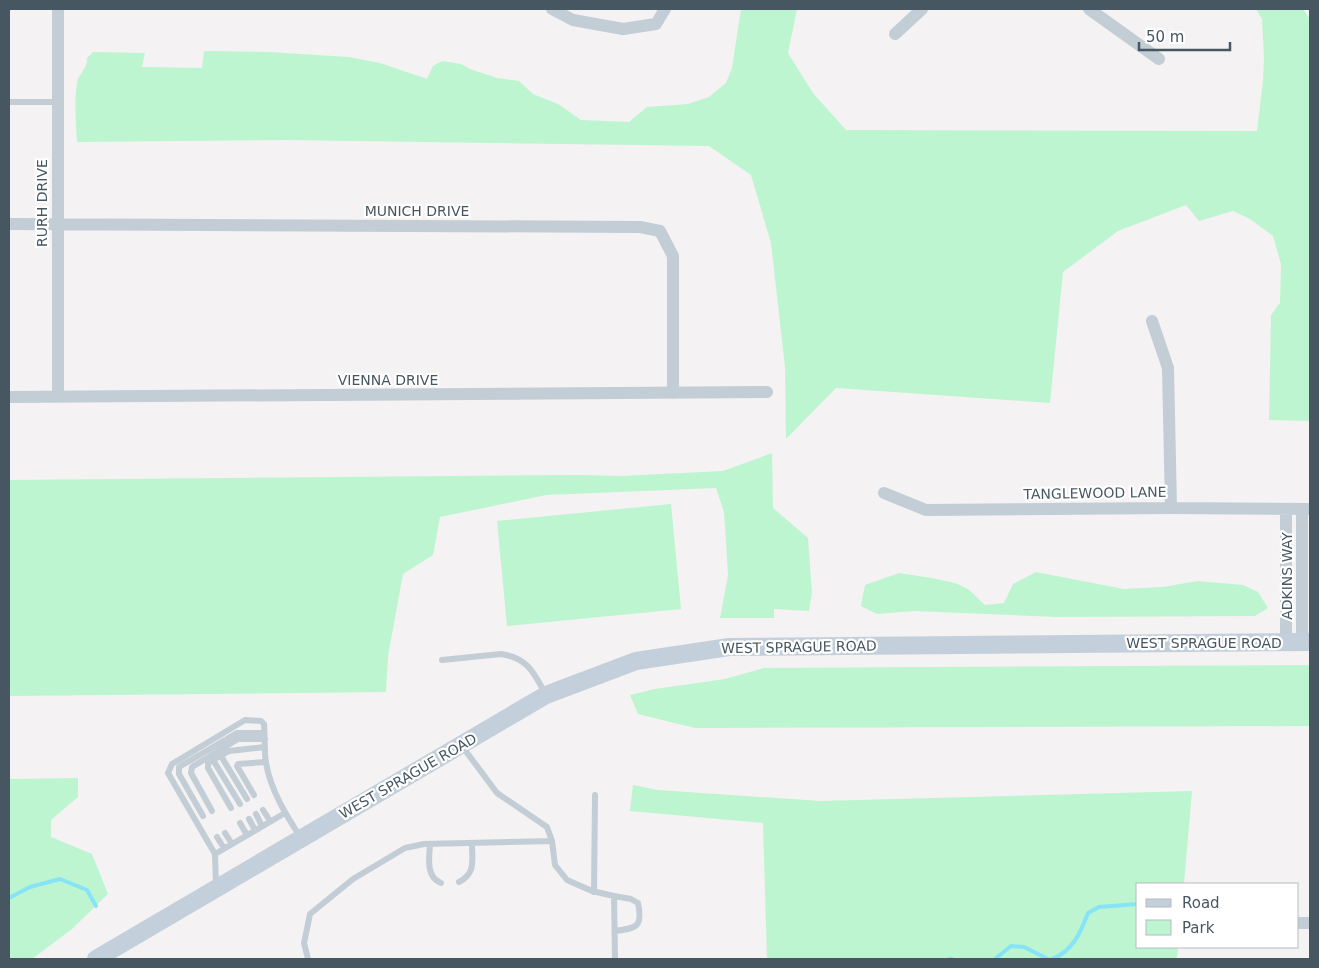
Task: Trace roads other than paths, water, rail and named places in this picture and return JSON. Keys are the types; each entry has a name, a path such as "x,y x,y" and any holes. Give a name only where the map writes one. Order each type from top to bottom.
{"street":[{"name":"RURH DRIVE","path":"58,9 58,397"},
{"path":"552,9 573,20 623,28 656,24 666,9"},
{"path":"894,34 922,9"},
{"path":"1090,9 1159,59"},
{"name":"MUNICH DRIVE","path":"9,224 640,227 660,231 673,256 673,393"},
{"path":"1152,321 1168,368 1171,508"},
{"name":"VIENNA DRIVE","path":"9,397 767,392"},
{"name":"TANGLEWOOD LANE","path":"884,493 926,510 1306,509"},
{"name":"ADKINS WAY","path":"1286,509 1299,642"},
{"name":"ADKINS WAY","path":"1299,642 1306,509"},
{"name":"WEST SPRAGUE ROAD","path":"96,959 546,695 636,661 729,647 1299,642"}],"lane":[{"path":"9,102 57,102"},
{"path":"442,660 501,654 511,656 519,659 534,672 546,695"},
{"path":"217,888 214,854 168,773 172,764 246,720 261,721 264,724 266,762 270,781 285,813 302,839"},
{"path":"203,816 179,774 179,767 238,733 264,736"},
{"path":"212,811 191,773 192,767 238,739 264,736"},
{"path":"461,745 497,793 547,827 552,841 555,865 566,880 594,892 631,899 638,903 639,923 634,928 615,931"},
{"path":"231,808 208,768 208,763 229,751 265,747"},
{"path":"221,756 247,800"},
{"path":"213,760 240,804"},
{"path":"254,795 237,766 238,764 266,762"},
{"path":"594,892 595,795"},
{"path":"263,810 270,821"},
{"path":"214,854 285,813"},
{"path":"256,814 262,826"},
{"path":"248,819 255,830"},
{"path":"240,823 247,835"},
{"path":"225,833 232,844"},
{"path":"217,837 224,848"},
{"path":"308,959 304,943 310,914 353,879 404,848 430,845 552,841"},
{"path":"459,882 467,878 472,868 472,844"},
{"path":"430,845 429,867 432,875 441,883"},
{"path":"614,896 615,959"}],"waterway":[{"path":"9,898 30,887 60,879 87,890 96,906"},
{"path":"1052,959 1065,952 1075,940 1088,913 1099,907 1136,904"},
{"path":"995,959 1011,946 1024,947 1048,959"}]}
